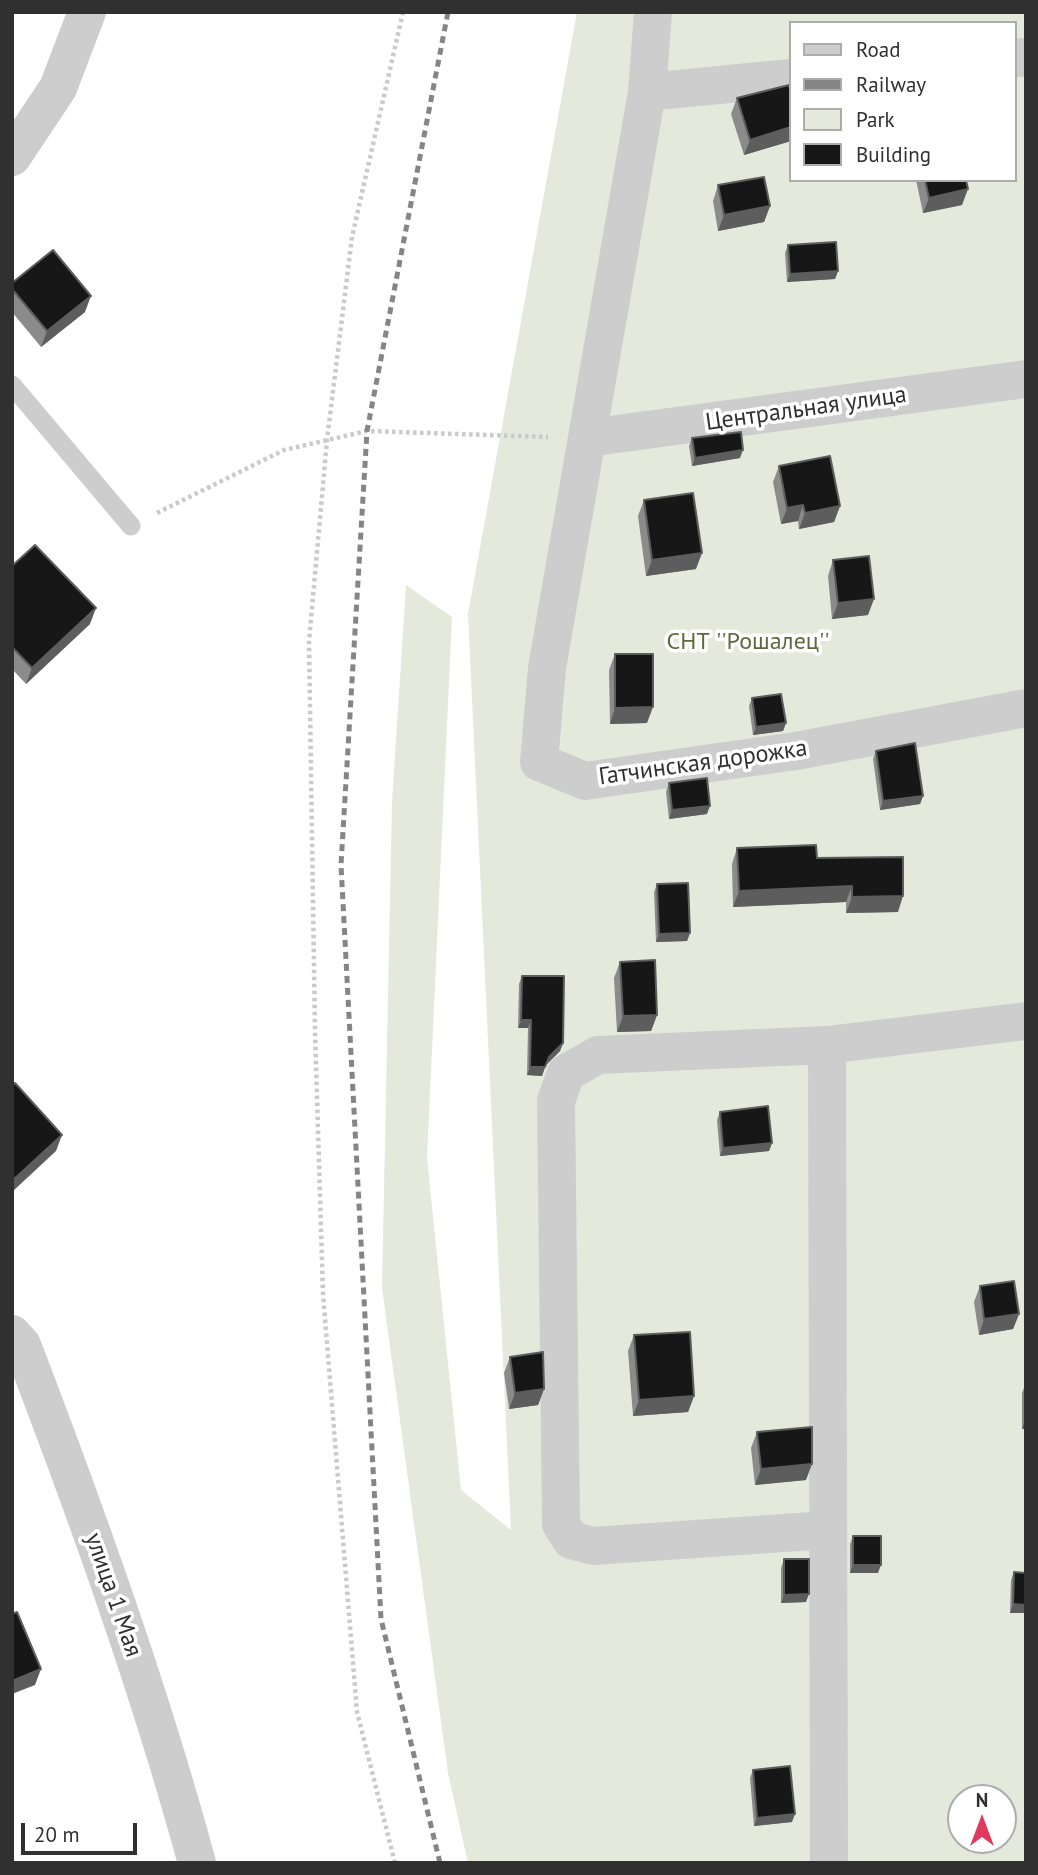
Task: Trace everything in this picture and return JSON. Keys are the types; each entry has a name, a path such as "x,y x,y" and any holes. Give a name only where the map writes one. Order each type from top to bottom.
{"street":[{"path":"12,157 58,88 86,12"},
{"path":"587,439 647,92 653,12"},
{"path":"647,92 790,78"},
{"name":"Центральная улица","path":"587,439 1026,379"},
{"name":"Гатчинская дорожка","path":"587,439 547,668 539,762 585,781 796,751 1026,708"},
{"path":"828,1530 593,1546 571,1541 561,1524 556,1101 566,1073 598,1055 827,1045 1026,1021"},
{"path":"827,1045 828,1863"},
{"name":"улица 1 Мая","path":"12,1334 22,1345 74,1481 170,1763 198,1863"}],"lane":[{"path":"12,385 131,526"}],"path":[{"path":"395,1863 357,1712 323,1294 309,641 327,440 352,237 402,12"},
{"path":"131,526 284,450 368,431 587,439"}],"green space":[{"name":"СНТ ''Рошалец''","path":"577,12 1026,12 1026,1863 468,1863 448,1773 382,1288 392,802 406,585 452,617 427,1158 461,1490 511,1530 468,614"}],"building":[{"path":"789,85 790,127 750,140 737,98"},
{"path":"764,177 770,206 724,215 718,185"},
{"path":"925,182 966,182 968,189 929,198"},
{"path":"836,242 838,271 790,274 788,245"},
{"path":"53,250 91,296 47,331 12,289 12,283"},
{"path":"741,432 743,450 695,458 692,438"},
{"path":"830,456 840,506 805,513 803,505 787,508 779,466"},
{"path":"693,493 702,553 652,560 644,500"},
{"path":"35,545 96,608 32,668 12,647 12,566"},
{"path":"869,556 874,599 838,603 833,560"},
{"path":"615,654 653,654 653,707 615,708"},
{"path":"781,694 786,723 756,727 752,698"},
{"path":"915,743 923,796 883,801 876,751"},
{"path":"707,778 710,806 672,810 669,783"},
{"path":"816,845 817,858 903,857 903,896 852,897 852,886 739,891 737,848"},
{"path":"688,883 690,933 659,934 657,884"},
{"path":"655,960 657,1015 623,1016 620,962"},
{"path":"522,976 564,976 563,1043 549,1057 545,1067 530,1067 531,1020 521,1020"},
{"path":"15,1083 62,1135 12,1181 12,1086"},
{"path":"768,1106 772,1143 723,1148 720,1112"},
{"path":"1014,1281 1019,1314 984,1319 980,1286"},
{"path":"690,1332 694,1396 639,1400 634,1335"},
{"path":"543,1352 544,1389 515,1393 510,1357"},
{"path":"1026,1385 1026,1421 1025,1421"},
{"path":"812,1427 812,1464 761,1469 757,1432"},
{"path":"853,1536 881,1536 881,1565 853,1565"},
{"path":"784,1559 809,1559 809,1594 784,1595"},
{"path":"1014,1572 1026,1573 1026,1605 1013,1604"},
{"path":"17,1612 41,1669 12,1681 12,1614"},
{"path":"790,1766 795,1814 757,1818 753,1770"}],"railway":[{"path":"440,1863 381,1619 341,865 367,431 448,12"}]}
